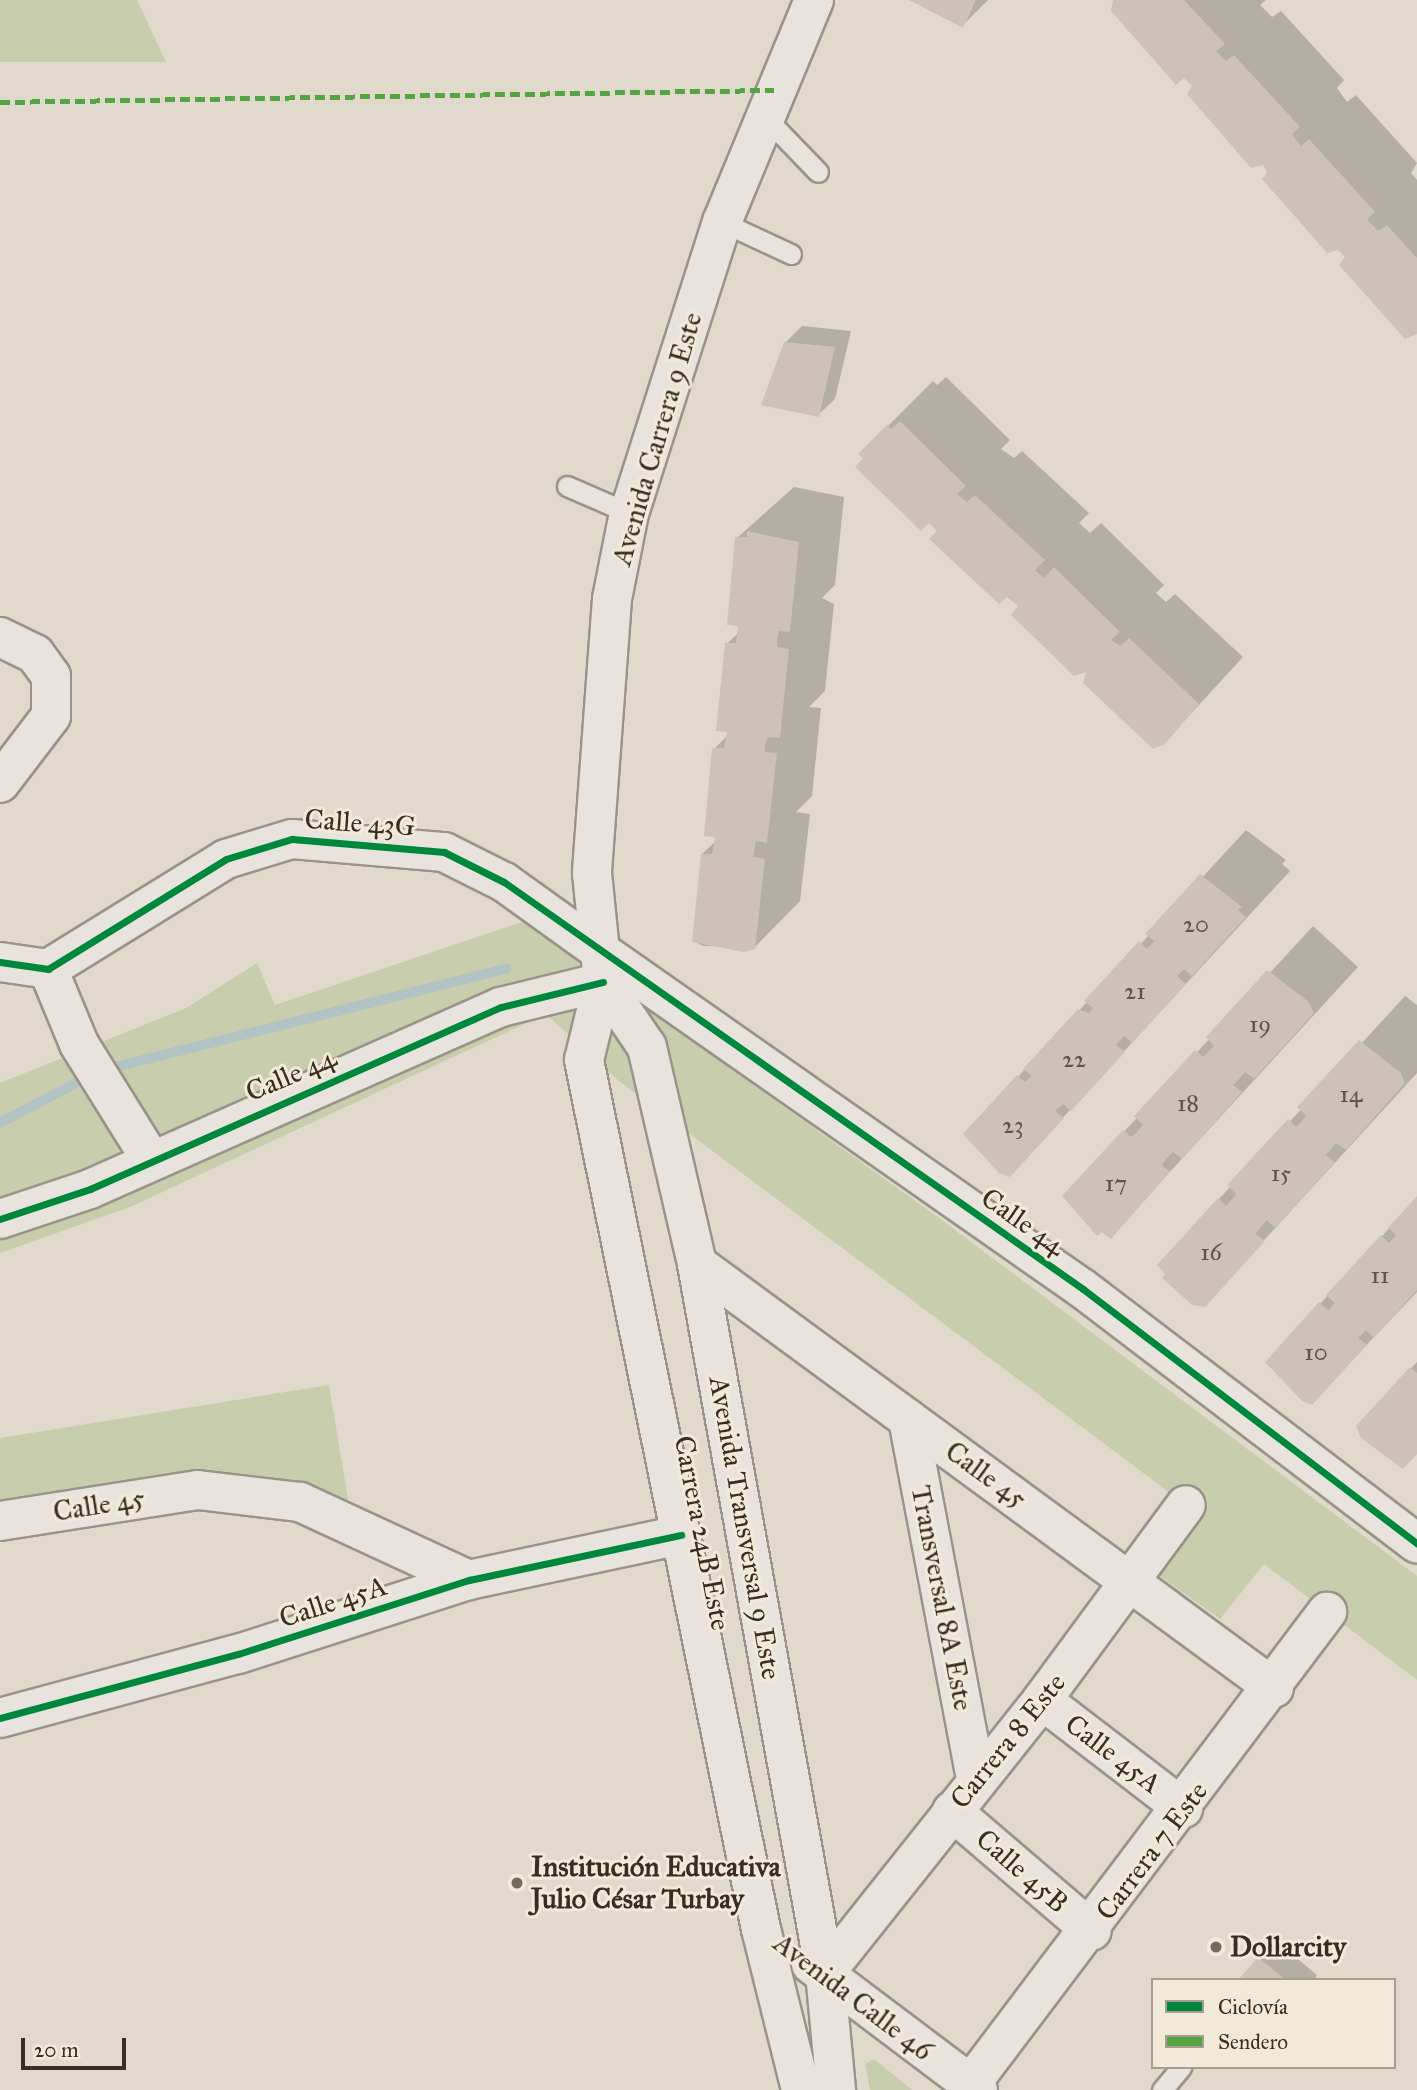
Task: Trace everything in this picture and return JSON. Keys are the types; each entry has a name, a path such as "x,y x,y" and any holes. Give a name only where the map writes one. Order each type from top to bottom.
{"street":[{"name":"Avenida Carrera 9 Este","path":"600,965 592,873 611,612 629,513 722,222 763,115 814,0"},
{"path":"0,637 35,654 51,676 51,716 0,783"},
{"name":"Calle 43G","path":"48,969 226,859 292,839 444,852 504,882 600,965"},
{"path":"0,962 48,969 79,1044 150,1158"},
{"name":"Calle 44","path":"0,1219 90,1189 150,1158 600,965 1083,1289 1417,1543"},
{"name":"Avenida Transversal 9 Este","path":"600,965 647,1047 697,1264 825,1973 836,2090"},
{"name":"Carrera 24B Este","path":"600,965 584,1060 761,1929 801,2090"},
{"name":"Calle 45","path":"697,1264 1132,1579 1274,1688"},
{"name":"Transversal 8A Este","path":"908,1419 976,1778"},
{"name":"Calle 45","path":"0,1521 198,1490 300,1502 469,1580"},
{"name":"Carrera 8 Este","path":"825,1973 976,1778 1042,1700 1186,1505"},
{"name":"Calle 45A","path":"0,1718 238,1654 469,1580 681,1535"},
{"name":"Carrera 7 Este","path":"974,2087 1274,1688 1327,1612"},
{"name":"Calle 45A","path":"1042,1700 1184,1808"},
{"name":"Calle 45B","path":"951,1811 1092,1931"},
{"name":"Avenida Calle 46","path":"761,1929 825,1973 974,2087"}],"lane":[{"path":"763,115 818,172"},
{"path":"722,222 791,254"},
{"path":"567,486 629,513"},
{"path":"1162,2090 1179,2069"}],"green space":[{"path":"0,0 137,0 166,62 0,62"},
{"path":"525,921 939,1218 1417,1576 1417,1680 1264,1564 1220,1619 1143,1564 1186,1505 619,1081 546,1014 130,1207 0,1253 0,1083 186,1008 257,963 275,1005"},
{"path":"329,1385 350,1511 299,1490 0,1513 0,1438"},
{"path":"874,2059 912,2090 870,2090 865,2064"}],"building":[{"path":"909,0 976,0 963,28"},
{"path":"1113,0 1184,0 1225,44 1216,51 1226,61 1234,55 1300,127 1292,134 1301,146 1309,139 1375,212 1367,219 1378,231 1387,225 1417,258 1417,334 1405,339 1339,265 1345,257 1338,250 1327,253 1262,179 1267,172 1263,165 1251,168 1187,94 1192,86 1184,78 1176,85 1111,11"},
{"path":"784,342 835,347 819,417 761,405"},
{"path":"900,421 966,486 957,494 967,502 975,495 1045,560 1035,570 1044,578 1054,567 1120,632 1111,640 1120,646 1129,638 1199,704 1165,744 1153,749 1083,683 1086,672 1074,676 1011,615 1018,606 1007,597 999,604 929,539 937,531 929,523 921,531 855,467 863,458 858,454 887,425 891,429"},
{"path":"747,531 799,542 790,632 779,631 777,639 777,647 789,649 780,738 768,737 765,744 765,752 777,753 767,843 756,841 753,857 765,859 755,949 744,952 692,942 701,854 712,854 715,837 704,836 712,748 724,748 727,732 716,731 725,643 736,643 738,626 727,625 735,537 747,537"},
{"path":"1200,874 1242,907 1238,910 1246,917 1192,976 1184,969 1177,976 1186,984 1132,1043 1124,1036 1116,1045 1125,1052 1071,1111 1063,1104 1055,1111 1064,1118 1010,1177 999,1173 963,1134 1017,1075 1025,1082 1032,1076 1023,1069 1078,1009 1089,1013 1093,1008 1084,1001 1139,941 1147,949 1154,941 1145,934"},
{"path":"1267,970 1309,1002 1314,1013 1254,1079 1245,1072 1233,1085 1242,1092 1182,1159 1173,1152 1167,1158 1162,1165 1170,1172 1111,1239 1102,1232 1097,1236 1062,1196 1123,1130 1131,1137 1137,1132 1143,1125 1134,1116 1195,1050 1203,1057 1214,1046 1206,1037"},
{"path":"1359,1040 1400,1072 1405,1083 1346,1150 1336,1143 1326,1155 1335,1162 1275,1228 1267,1220 1255,1234 1265,1241 1205,1307 1192,1305 1162,1278 1165,1274 1157,1265 1218,1198 1226,1206 1236,1194 1227,1185 1288,1119 1296,1127 1302,1121 1306,1116 1297,1107"},
{"path":"1417,1196 1417,1290 1374,1338 1366,1330 1358,1338 1367,1345 1312,1405 1302,1401 1265,1362 1319,1302 1328,1310 1335,1303 1326,1295 1381,1235 1389,1243 1396,1235 1388,1228"},
{"path":"1410,1367 1417,1373 1417,1454 1403,1469 1361,1438 1356,1426"},
{"path":"1258,1957 1284,1978 1240,1978"}],"waterway":[{"path":"0,1123 99,1071 506,969"}],"marked path":[{"path":"0,102 774,90"}],"cycle path":[{"path":"0,962 48,969 226,859 292,839 444,852 504,882 1083,1289 1417,1543"},
{"path":"0,1219 90,1189 501,1007 603,982"},
{"path":"0,1718 238,1654 469,1580 681,1535"}],"place":[{"name":"Institución Educativa Julio César Turbay","path":"517,1883"},
{"name":"Dollarcity","path":"1216,1947"}]}
